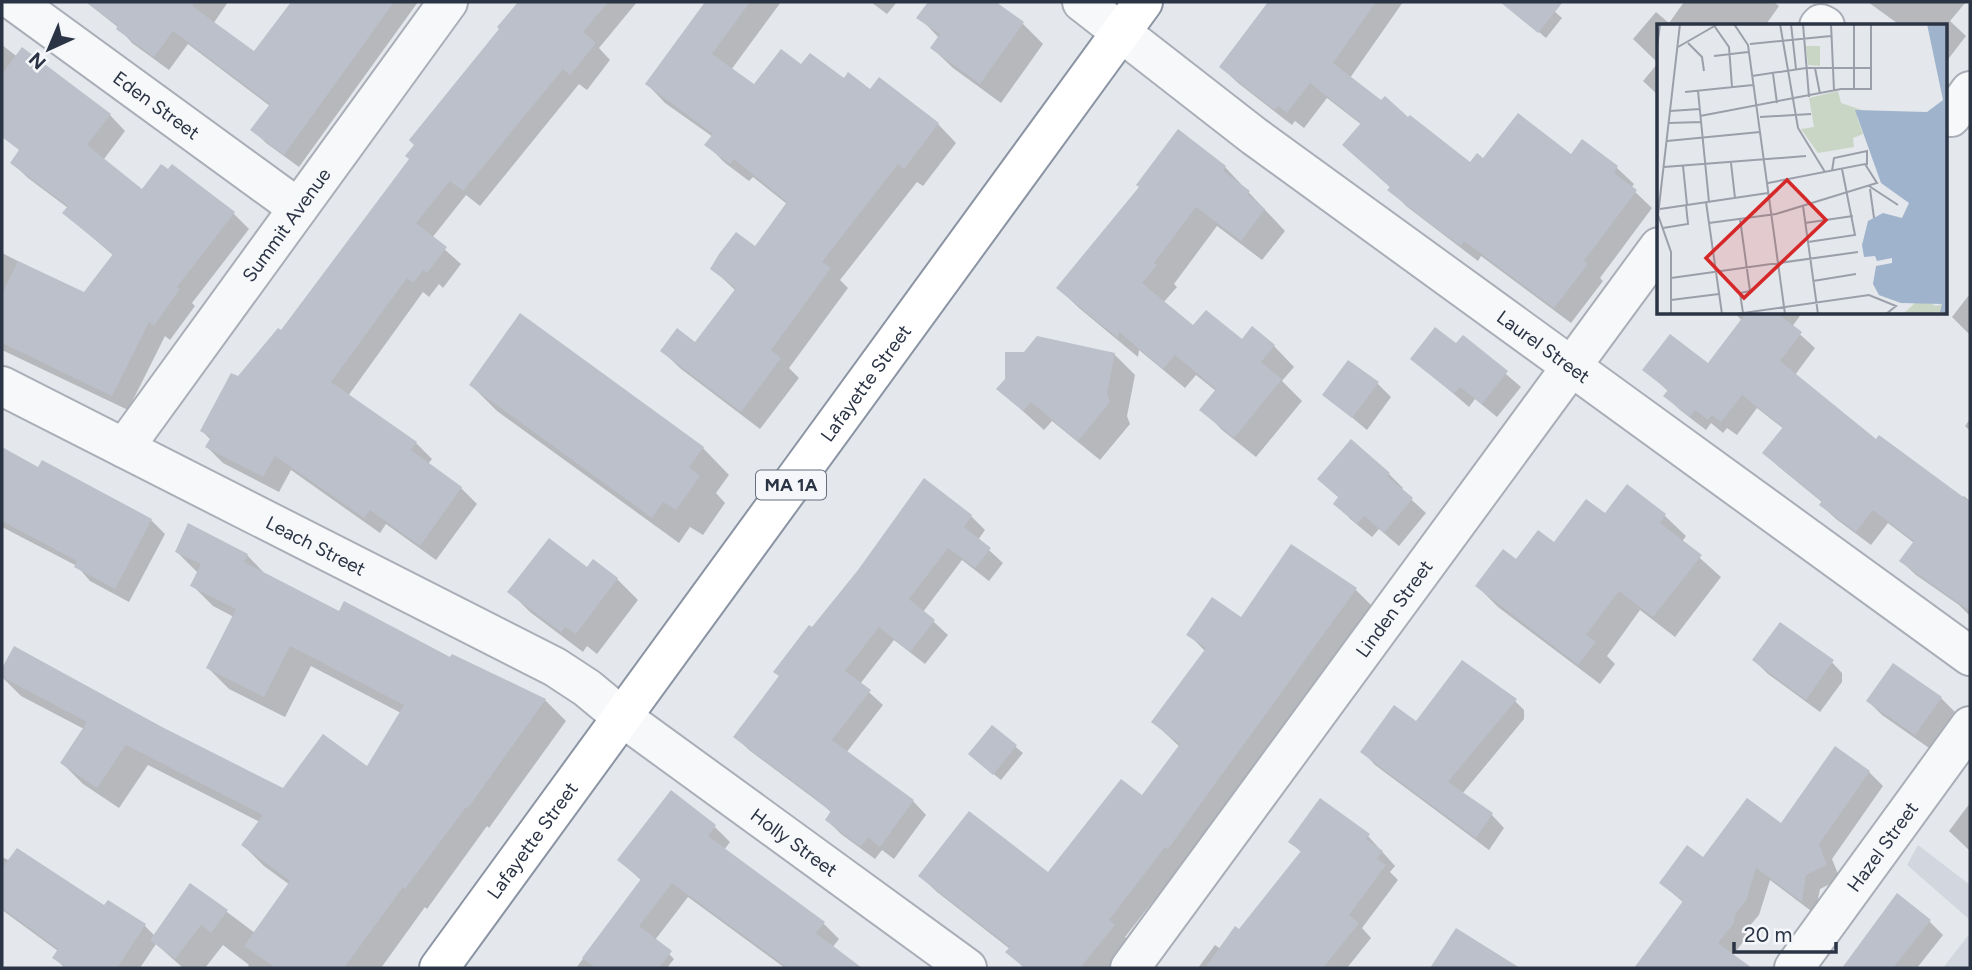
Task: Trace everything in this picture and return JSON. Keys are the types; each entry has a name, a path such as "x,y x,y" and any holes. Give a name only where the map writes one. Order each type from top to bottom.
{"highway":[{"name":"Lafayette Street","path":"439,968 1133,16"}],"street":[{"name":"Eden Street","path":"15,2 298,208"},
{"name":"Summit Avenue","path":"124,448 448,2"},
{"name":"Laurel Street","path":"1082,2 1133,16 1254,136 1970,656"},
{"path":"1948,115 1951,117 1970,91"},
{"name":"Linden Street","path":"1130,968 1657,250"},
{"name":"Leach Street","path":"2,386 543,661 587,688 622,717"},
{"name":"Holly Street","path":"622,717 967,968"},
{"name":"Hazel Street","path":"1794,968 1970,726"}],"shaded area":[{"path":"1918,845 1970,885 1970,920 1907,865"},
{"path":"1970,933 1970,968 1943,968"}],"building":[{"path":"86,2 195,2 192,6 254,51 291,2 394,2 284,155 250,130 270,104 173,31 154,57 116,29 118,26"},
{"path":"518,2 608,2 583,32 596,43 570,75 563,69 463,191 450,181 416,223 447,247 427,273 423,270 413,283 407,278 331,382 417,442 411,450 462,487 420,546 370,510 364,518 275,456 263,477 205,447 211,437 200,431 231,373 238,376 278,328 281,330 409,159 405,156 414,145 409,140"},
{"path":"705,2 750,2 712,54 754,84 781,49 801,64 810,53 844,78 848,72 870,89 879,77 939,123 904,169 898,164 822,262 831,268 771,350 781,358 741,412 660,351 677,328 695,342 736,288 710,269 719,254 736,232 755,246 787,202 734,159 730,164 704,145 713,134 645,84"},
{"path":"928,2 996,2 1024,22 980,84 930,48 940,34 916,18"},
{"path":"1268,2 1376,2 1333,63 1381,100 1385,96 1408,117 1410,115 1470,162 1477,153 1483,158 1518,113 1571,154 1582,139 1618,166 1614,173 1637,190 1584,261 1588,264 1554,308 1464,241 1461,246 1387,190 1390,187 1342,145 1361,123 1310,83 1287,113 1278,106 1275,110 1219,67"},
{"path":"1500,2 1563,2 1538,33"},
{"path":"22,47 111,114 87,145 142,189 161,164 168,169 172,164 235,212 177,287 180,289 154,326 149,322 112,396 2,343 2,294 18,261 84,292 113,254 62,213 68,206 10,163 19,150 2,137 2,74"},
{"path":"1178,129 1226,166 1223,171 1250,191 1247,194 1265,209 1241,241 1196,207 1142,283 1193,325 1206,310 1242,339 1252,326 1275,345 1261,362 1282,379 1234,438 1199,410 1216,389 1175,355 1163,369 1119,332 1118,338 1056,288 1139,187 1136,185"},
{"path":"520,313 704,447 689,467 700,476 676,510 663,502 652,518 469,385"},
{"path":"1744,315 1780,315 1802,332 1780,361 1876,439 1879,435 1970,502 1970,611 1899,561 1914,541 1873,510 1856,532 1819,505 1822,501 1762,453 1783,427 1742,395 1721,422 1712,415 1708,420 1695,410 1690,417 1663,396 1668,390 1642,370 1670,334 1708,363"},
{"path":"1435,327 1456,343 1463,335 1508,371 1482,404 1460,387 1454,394 1410,359"},
{"path":"1037,336 1115,353 1107,394 1110,402 1078,441 1031,402 1023,411 996,389 1005,379 1005,352 1024,352"},
{"path":"1348,360 1379,382 1352,418 1322,395"},
{"path":"1351,439 1390,473 1387,476 1413,498 1384,533 1364,516 1357,524 1333,504 1338,497 1317,479"},
{"path":"2,447 38,467 42,460 152,519 115,589 74,567 77,561 2,521"},
{"path":"924,478 972,515 964,527 991,548 975,568 948,548 909,599 935,620 910,652 879,627 845,671 871,690 832,740 914,800 880,847 868,837 861,847 825,820 831,811 733,737 779,676 773,672 809,625 812,627 858,570"},
{"path":"1627,484 1666,514 1660,523 1702,555 1653,617 1619,591 1586,635 1596,642 1578,665 1475,586 1503,549 1516,559 1538,530 1554,542 1586,499 1605,513"},
{"path":"188,523 248,554 244,562 339,611 344,601 450,657 452,654 546,699 468,808 466,807 405,889 403,887 344,968 276,968 244,946 290,881 241,845 263,815 126,745 97,788 60,763 87,722 2,677 2,668 14,646 162,727 283,788 323,734 367,766 404,705 290,646 264,697 206,668 236,609 190,586 201,564 175,552"},
{"path":"549,538 587,567 593,559 618,578 576,634 565,627 561,632 507,592"},
{"path":"1291,544 1357,588 1168,849 1165,847 1109,920 1115,925 1080,968 1025,968 1005,952 1010,947 918,876 969,811 1048,872 1121,779 1142,795 1180,744 1151,722 1206,648 1186,635 1212,597 1241,617"},
{"path":"1780,622 1834,660 1806,700 1752,660"},
{"path":"1462,660 1517,699 1448,782 1493,813 1476,838 1360,752 1394,705 1416,721"},
{"path":"1893,663 1942,697 1915,735 1866,701"},
{"path":"992,725 1017,745 993,775 968,754"},
{"path":"1835,746 1870,771 1819,844 1827,865 1806,875 1802,902 1756,868 1746,901 1735,914 1734,923 1718,943 1752,968 1634,968 1683,901 1659,883 1687,845 1703,857 1747,798 1781,823"},
{"path":"671,790 716,825 708,836 825,922 816,933 862,968 788,968 672,883 639,926 672,951 659,968 596,968 582,958 641,879 617,860"},
{"path":"1320,798 1370,834 1366,839 1383,851 1377,859 1386,865 1349,915 1359,923 1323,968 1205,968 1235,926 1239,929 1301,851 1288,842"},
{"path":"17,848 104,905 108,900 146,924 117,968 68,968 52,958 58,949 2,908 2,868"},
{"path":"190,883 228,910 211,933 201,925 175,959 150,940"},
{"path":"1897,893 1931,920 1893,968 1842,968"},
{"path":"1456,928 1520,968 1430,968"}]}
